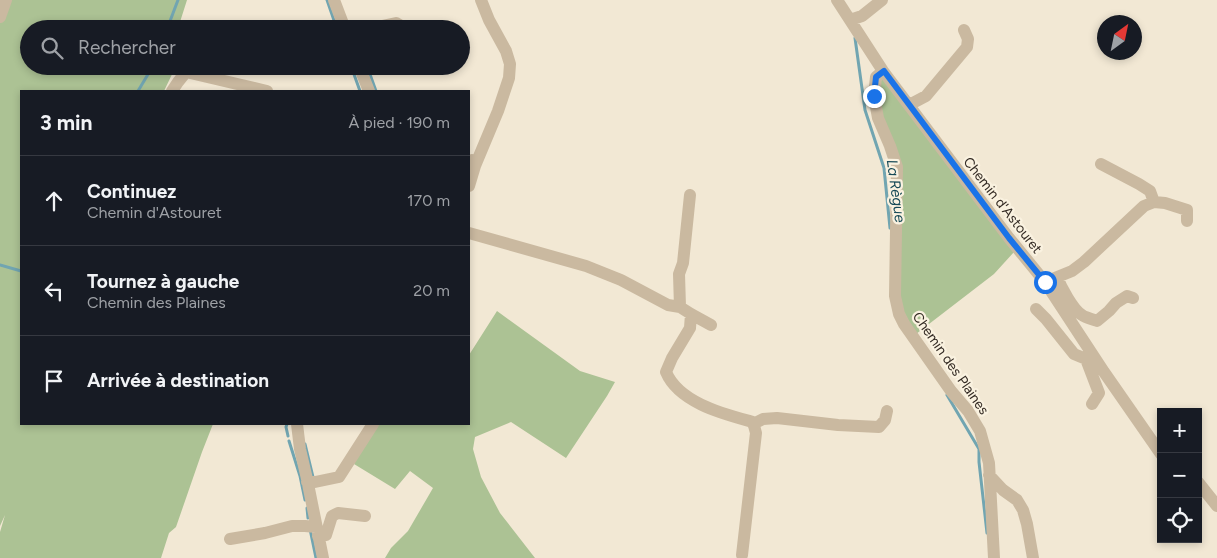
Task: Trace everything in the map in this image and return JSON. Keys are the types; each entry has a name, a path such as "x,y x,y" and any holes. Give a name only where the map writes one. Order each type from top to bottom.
{"street":[{"path":"0,17 6,0"},
{"path":"334,0 342,20"},
{"path":"470,178 472,162 498,111 509,78 510,64 506,51 489,20 481,0"},
{"name":"Chemin d'Astouret","path":"837,0 909,105 1009,238 1045,282 1089,357 1160,453"},
{"path":"850,20 862,16 882,0"},
{"path":"909,105 926,96 943,68 967,47 968,39 964,30"},
{"name":"Chemin des Plaines","path":"884,71 876,77 874,96 878,118 897,167 895,296 899,314 951,391 968,411 980,432 989,462 994,558"},
{"path":"173,90 184,75"},
{"path":"199,75 263,90"},
{"path":"363,75 369,90"},
{"path":"1101,164 1150,191 1154,202"},
{"path":"690,195 683,263 679,274 690,328 666,372 670,380 680,391 717,411 753,422 754,424 756,433 742,555"},
{"path":"1045,282 1072,271 1084,262 1144,206 1154,202 1187,210 1187,221"},
{"path":"470,233 586,266 622,280 668,305 686,311 711,325"},
{"path":"1057,277 1062,289 1081,315 1097,320 1127,296 1133,298"},
{"path":"1036,310 1046,319 1074,354 1089,357 1099,393 1092,404"},
{"path":"754,424 763,420 777,418 838,426 879,427 885,420 887,411"},
{"path":"297,425 300,449 322,558"},
{"path":"307,482 339,477 372,425"},
{"path":"989,475 1003,490 1017,500 1023,510 1034,558"},
{"path":"1202,487 1217,506"},
{"path":"230,539 292,526 305,526 326,536 332,516 338,512 366,516"}],"green space":[{"path":"0,0 187,0 181,20 20,20 20,75 172,75 164,90 20,90 20,425 213,425 176,527 169,533 161,558 0,558 0,532 5,515 0,526"},
{"path":"882,77 1014,252 994,274 916,334 902,309 900,299 900,214 877,97"},
{"path":"497,311 580,371 615,382 566,458 511,422 475,437 473,449 481,477 500,513 535,558 385,558 391,548 408,531 433,488 410,471 395,489 354,464 373,425 470,425 470,353"}],"waterway":[{"path":"170,20 178,0"},
{"path":"327,0 334,20"},
{"name":"La Règue","path":"855,38 865,110 884,168 890,228"},
{"path":"139,90 148,75"},
{"path":"354,75 360,90"},
{"path":"370,75 376,90"},
{"path":"0,265 20,271"},
{"name":"La Règue","path":"947,395 979,449 987,533"},
{"path":"287,425 288,436"},
{"path":"289,441 305,500"},
{"path":"305,444 313,477"},
{"path":"307,508 308,518"},
{"path":"310,529 316,558"}],"route":[{"path":"874,96 876,77 884,71 1009,238 1045,282"}]}
